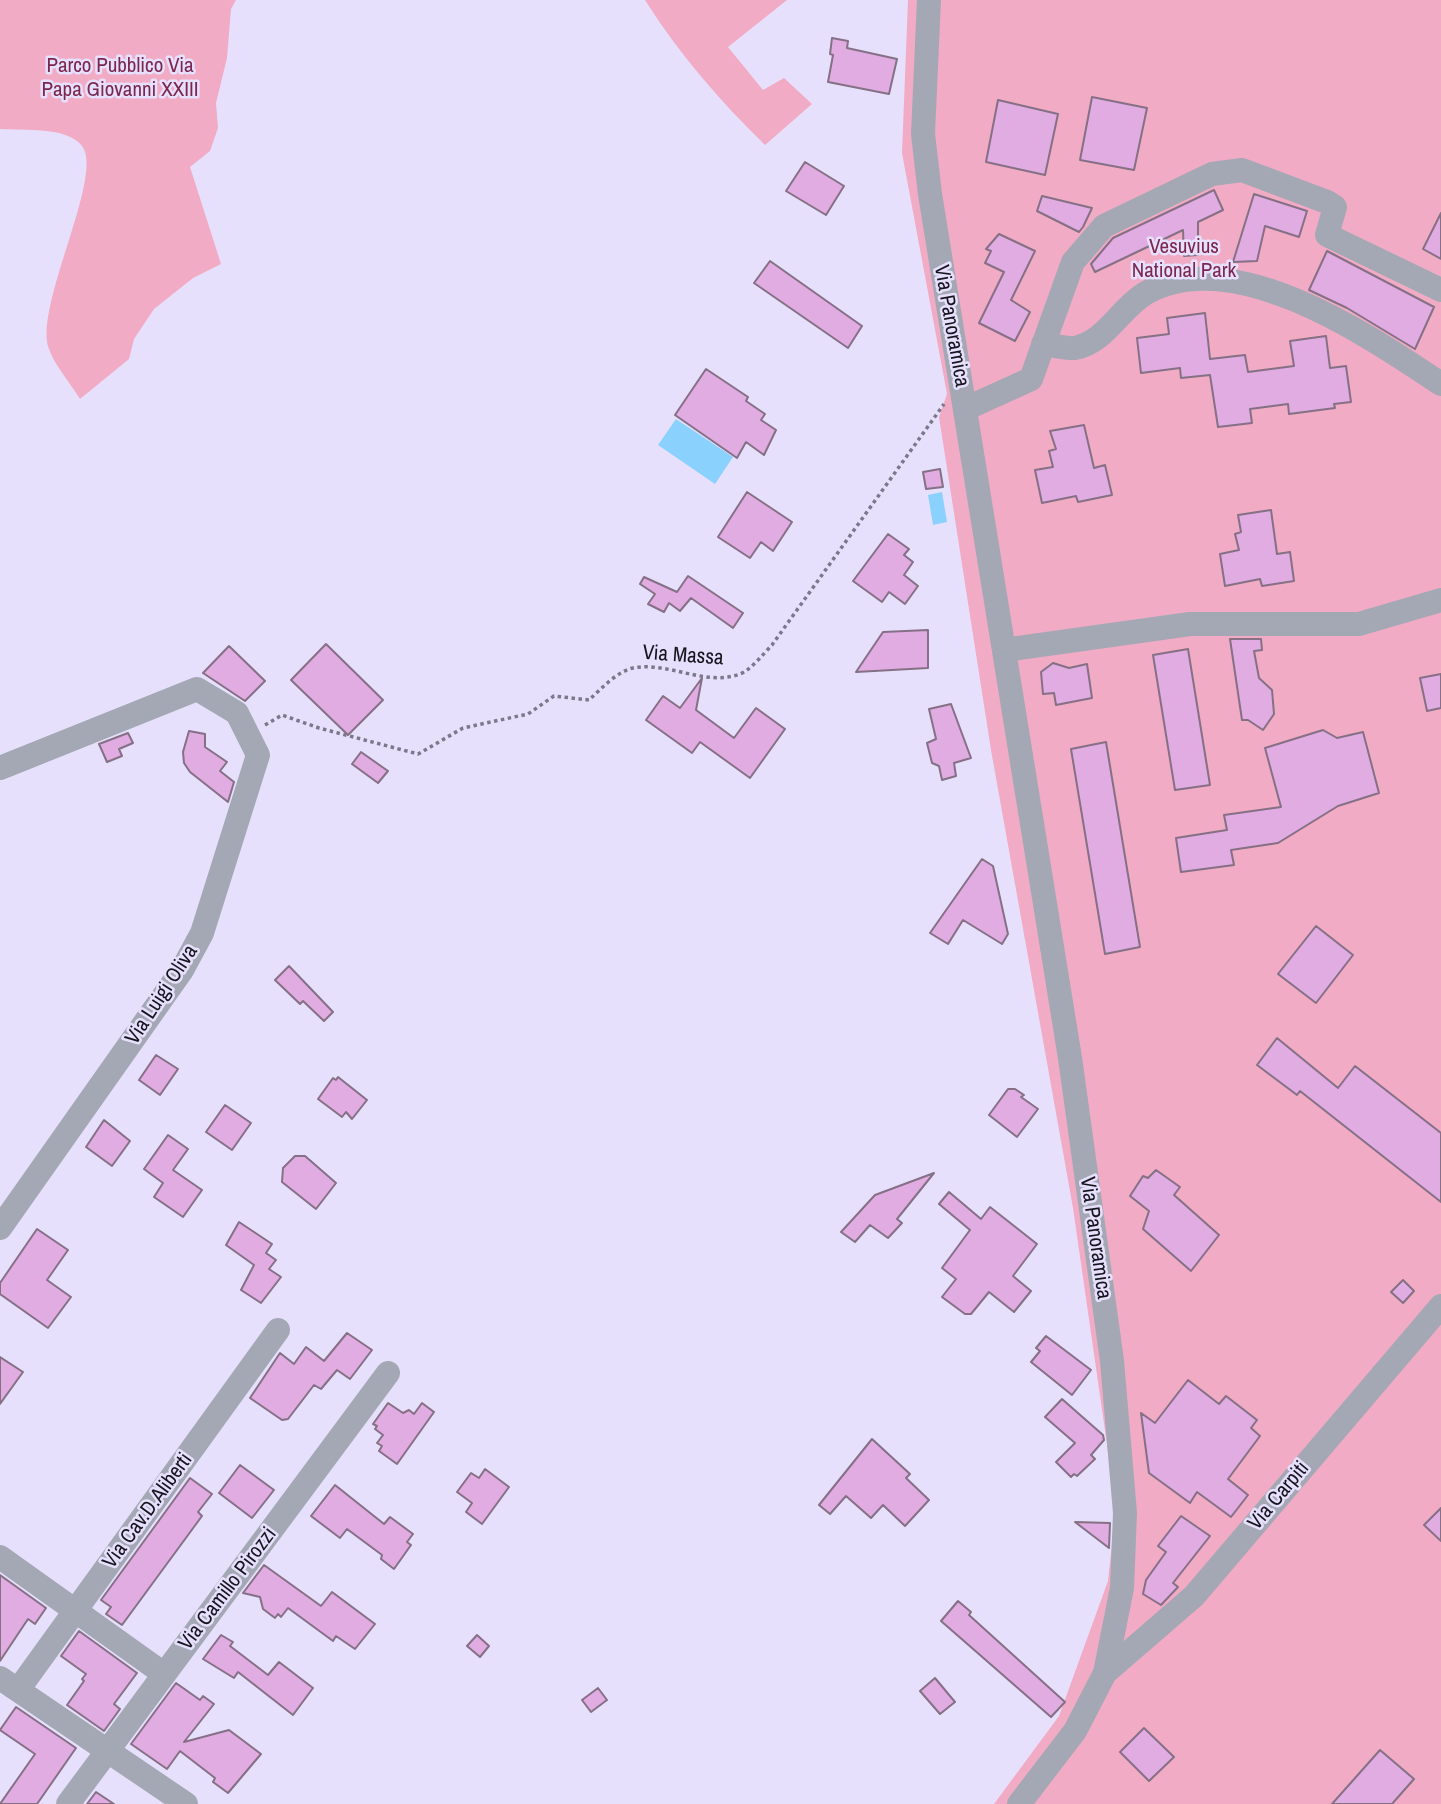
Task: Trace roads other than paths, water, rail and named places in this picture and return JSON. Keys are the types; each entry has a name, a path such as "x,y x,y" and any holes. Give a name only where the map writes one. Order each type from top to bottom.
{"street":[{"name":"Via Panoramica","path":"929,0 923,134 946,304 1070,1058 1112,1361 1125,1513 1122,1588 1105,1673 1075,1731 1019,1804"},
{"path":"965,409 1031,379 1073,262 1104,226 1212,174 1242,170 1327,202 1335,207 1327,235 1441,290"},
{"path":"1043,344 1074,348 1098,337 1145,294 1189,278 1272,289 1368,334 1441,384"},
{"path":"1004,650 1190,624 1359,624 1441,600"},
{"name":"Via Luigi Oliva","path":"0,768 197,689 237,713 258,755 202,933 182,971 0,1228"},
{"name":"Via Carpiti","path":"1105,1673 1194,1596 1441,1306"},
{"name":"Via Cav.D.Aliberti","path":"9,1684 76,1611 278,1330"},
{"name":"Via Camillo Pirozzi","path":"68,1804 388,1373"},
{"path":"0,1557 164,1674"},
{"path":"9,1684 186,1804"}],"water":[{"path":"676,419 733,457 715,484 658,445"},
{"path":"942,492 947,522 933,525 928,495"}],"park label":[{"name":"Parco Pubblico Via Papa Giovanni XXIII","path":"120,78"},
{"name":"Vesuvius National Park","path":"1184,259"}]}
